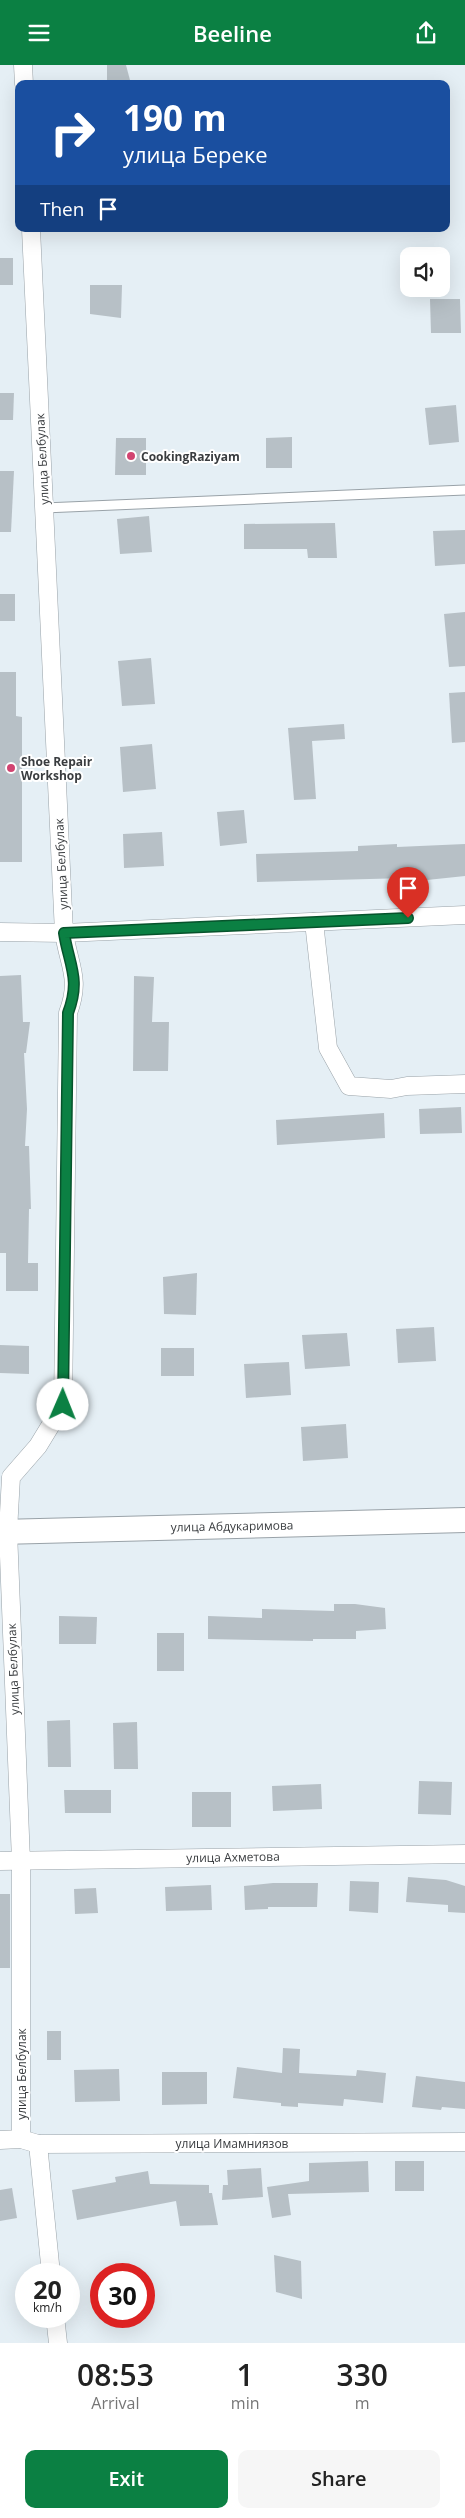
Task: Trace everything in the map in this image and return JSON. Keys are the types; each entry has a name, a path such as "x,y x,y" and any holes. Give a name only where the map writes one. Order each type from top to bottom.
{"main road":[{"name":"улица Абдукаримова","path":"4,1531 465,1520"}],"street":[{"path":"23,65 24,80"},
{"name":"улица Белбулак","path":"21,2139 21,1861 4,1531 12,1477 38,1446 63,1405 68,1013 75,989 74,974 68,956 64,933 31,232"},
{"path":"0,932 64,933 465,915"},
{"path":"314,922 328,1048 349,1086 391,1089 407,1086 465,1084"},
{"name":"улица Ахметова","path":"0,1861 465,1854"},
{"name":"улица Имамниязов","path":"0,2140 21,2139 38,2143 465,2143"},
{"path":"38,2143 50,2263"},
{"path":"56,2328 58,2343"}],"lane":[{"path":"44,508 465,489"}],"building":[{"path":"107,65 126,65 130,80 107,80"},
{"path":"0,258 13,258 13,285 0,285"},
{"path":"90,285 122,285 121,318 90,314"},
{"path":"430,299 460,299 461,333 431,333"},
{"path":"0,393 14,393 13,420 0,420"},
{"path":"456,405 459,442 429,445 425,408"},
{"path":"292,437 292,468 266,468 266,438"},
{"name":"CookingRaziyam","path":"116,438 146,438 146,475 115,475"},
{"path":"0,471 14,471 11,532 0,532"},
{"path":"149,516 152,552 120,554 117,519"},
{"path":"335,523 337,558 308,558 307,549 244,549 244,524"},
{"path":"465,530 465,564 435,566 433,531"},
{"path":"0,594 15,594 15,621 0,621"},
{"path":"465,612 465,666 449,667 444,614"},
{"path":"151,658 155,704 122,706 118,661"},
{"path":"0,672 16,672 16,716 22,717 22,862 0,862"},
{"path":"465,692 465,742 452,743 449,693"},
{"path":"344,724 345,739 312,741 316,799 294,800 288,728"},
{"path":"152,744 156,789 123,792 120,747"},
{"path":"244,810 247,843 220,846 217,812"},
{"path":"162,832 164,866 124,868 123,834"},
{"path":"397,844 397,847 465,844 465,876 408,882 407,878 257,882 256,854 358,851 358,846"},
{"path":"21,975 23,1022 30,1022 26,1053 24,1053 27,1109 25,1146 29,1146 31,1209 29,1209 28,1263 38,1263 38,1291 6,1291 6,1253 0,1253 0,976"},
{"path":"134,976 154,977 152,1022 169,1022 168,1071 133,1071"},
{"path":"461,1107 462,1133 420,1134 419,1109"},
{"path":"384,1113 385,1138 277,1145 276,1120"},
{"path":"197,1273 196,1315 164,1314 163,1277"},
{"path":"434,1327 436,1361 398,1363 396,1329"},
{"path":"347,1333 350,1366 305,1369 302,1335"},
{"path":"0,1345 29,1346 29,1374 0,1373"},
{"path":"161,1348 194,1348 194,1376 161,1376"},
{"path":"289,1362 291,1395 246,1398 244,1364"},
{"path":"346,1424 348,1458 303,1461 301,1427"},
{"path":"334,1604 355,1604 385,1608 386,1629 356,1631 356,1639 313,1639 313,1641 208,1639 208,1616 262,1618 262,1609 334,1611"},
{"path":"59,1616 97,1617 96,1644 59,1644"},
{"path":"157,1633 184,1633 184,1671 157,1671"},
{"path":"70,1720 71,1767 48,1767 47,1721"},
{"path":"137,1722 138,1769 114,1769 113,1723"},
{"path":"419,1781 452,1782 451,1815 418,1814"},
{"path":"321,1784 322,1809 273,1811 272,1786"},
{"path":"64,1790 111,1790 111,1813 65,1813"},
{"path":"192,1792 231,1792 231,1827 192,1827"},
{"path":"408,1877 446,1880 465,1886 465,1913 448,1912 448,1905 406,1902"},
{"path":"350,1881 379,1882 378,1913 349,1911"},
{"path":"273,1883 318,1883 317,1907 268,1907 268,1909 245,1910 244,1886"},
{"path":"211,1885 212,1910 166,1911 165,1887"},
{"path":"96,1888 98,1913 75,1914 74,1889"},
{"path":"0,1894 10,1894 10,1968 0,1968"},
{"path":"47,2031 61,2031 61,2060 47,2060"},
{"path":"283,2048 300,2049 299,2073 356,2076 357,2070 386,2073 383,2103 344,2099 343,2106 298,2103 298,2107 281,2106 281,2103 233,2098 237,2067 282,2073"},
{"path":"119,2069 120,2101 75,2102 74,2070"},
{"path":"162,2072 207,2072 207,2104 162,2105"},
{"path":"416,2076 465,2082 465,2109 442,2107 441,2110 412,2107"},
{"path":"368,2161 369,2192 288,2194 291,2215 272,2218 267,2187 309,2181 309,2163"},
{"path":"395,2161 424,2161 424,2191 395,2191"},
{"path":"261,2168 263,2197 222,2200 223,2185 228,2185 227,2170"},
{"path":"148,2171 150,2184 209,2185 209,2193 212,2193 218,2225 180,2226 176,2201 77,2220 72,2190 116,2182 115,2177"},
{"path":"12,2188 17,2218 0,2221 0,2190"},
{"path":"274,2255 301,2261 302,2299 276,2292"}],"place":[{"name":"CookingRaziyam","path":"131,456"},
{"name":"Shoe Repair Workshop","path":"11,768"}],"route":[{"path":"63,1405 68,1013 75,989 74,974 68,956 64,933 408,918"}]}
